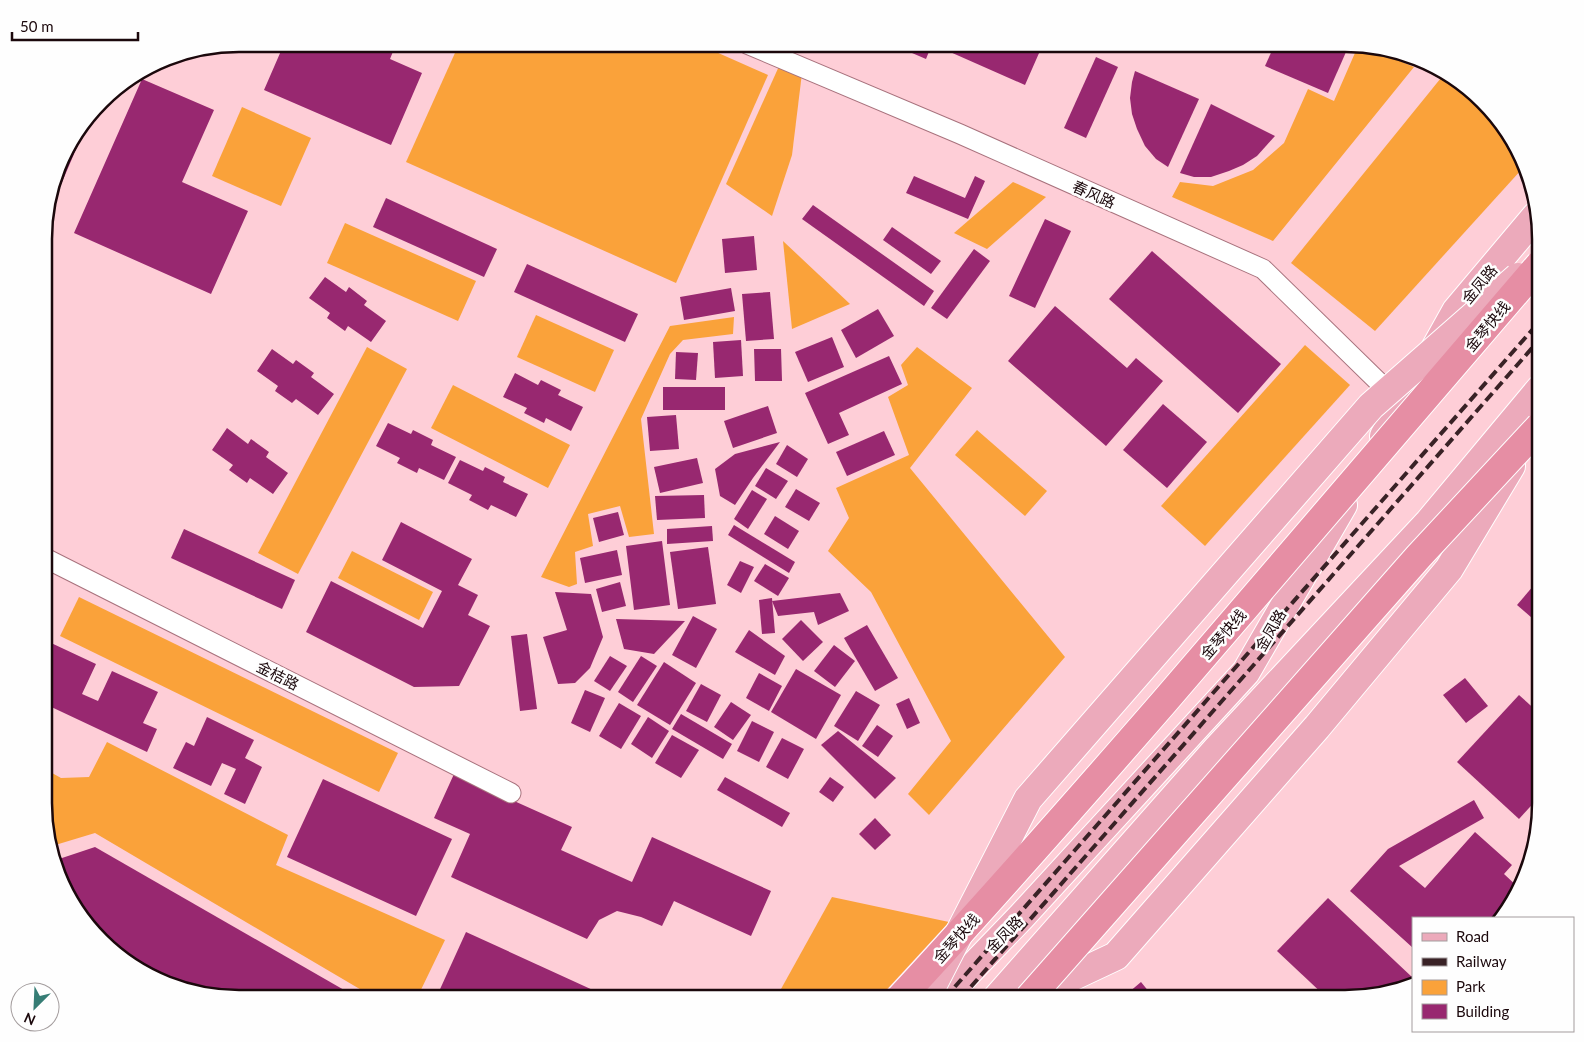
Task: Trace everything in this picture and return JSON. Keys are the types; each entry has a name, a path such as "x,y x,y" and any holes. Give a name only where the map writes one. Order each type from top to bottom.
{"highway":[{"name":"金琴快线","path":"908,990 1062,820 1318,526 1532,273"},
{"path":"1035,990 1420,556 1532,435"}],"main road":[{"name":"金凤路","path":"950,990 1021,917 1246,672 1456,311 1531,222"},
{"path":"930,990 1028,799 1155,656 1371,406 1532,265"},
{"path":"1004,990 1217,749 1429,522 1532,400"},
{"path":"1045,990 1116,956 1316,727 1449,569 1532,435"}],"street":[{"name":"春风路","path":"768,53 960,134 1263,269 1402,404"},
{"name":"金桔路","path":"52,562 511,793"}],"green space":[{"path":"455,53 718,53 768,75 676,283 406,162"},
{"path":"1355,53 1381,56 1414,67 1273,241 1172,197 1180,182 1213,186 1253,170 1284,143 1308,89 1334,101"},
{"path":"780,64 802,73 792,155 772,216 726,184"},
{"path":"1440,79 1468,99 1485,116 1506,146 1519,172 1375,331 1291,263"},
{"path":"242,107 311,138 281,206 212,176"},
{"path":"1013,182 1046,197 987,249 954,233"},
{"path":"345,223 476,281 458,321 327,263"},
{"path":"783,241 850,304 792,329"},
{"path":"536,315 614,350 595,392 517,357"},
{"path":"734,317 733,334 683,340 670,354 641,419 654,534 629,537 620,506 588,514 593,546 575,552 577,584 569,587 541,577 670,326"},
{"path":"1305,345 1350,385 1205,546 1161,506"},
{"path":"367,347 407,369 298,574 258,553"},
{"path":"917,347 972,388 910,468 1065,657 929,815 908,794 951,741 871,592 828,551 849,518 836,488 909,455 888,397 908,385 901,365"},
{"path":"453,385 570,445 548,488 431,428"},
{"path":"977,430 1047,491 1025,516 955,455"},
{"path":"352,551 433,592 419,620 338,578"},
{"path":"79,597 398,753 379,792 60,636"},
{"path":"107,742 288,835 276,865 445,940 421,990 361,990 95,833 57,844 52,802 52,773 61,778 89,777"},
{"path":"832,897 949,922 886,990 780,990"}],"building":[{"path":"280,53 392,53 390,59 422,73 391,145 264,90"},
{"path":"912,53 928,53 926,59"},
{"path":"952,53 1039,53 1025,85"},
{"path":"1271,53 1346,53 1328,93 1265,66"},
{"path":"1096,57 1118,67 1086,138 1064,128"},
{"path":"1135,71 1199,99 1168,167 1156,159 1145,146 1137,129 1132,114 1130,98"},
{"path":"143,80 214,110 182,182 248,211 211,294 74,233 141,81"},
{"path":"1211,104 1275,136 1257,156 1229,171 1211,177 1194,177 1180,173"},
{"path":"75,151 60,186 67,168"},
{"path":"914,176 965,198 975,176 985,181 968,219 906,193"},
{"path":"386,198 497,249 484,277 373,227"},
{"path":"813,205 934,291 924,306 802,219"},
{"path":"1045,219 1071,231 1035,308 1009,296"},
{"path":"892,227 941,261 931,274 883,240"},
{"path":"754,236 757,270 725,273 722,239"},
{"path":"974,249 990,261 947,319 931,308"},
{"path":"1152,251 1281,364 1238,413 1109,299"},
{"path":"527,264 638,314 625,342 514,292"},
{"path":"325,277 346,292 349,287 367,301 364,305 386,321 371,342 348,326 345,331 327,318 330,313 309,298"},
{"path":"731,288 735,311 684,320 680,297"},
{"path":"770,292 774,339 746,341 742,294"},
{"path":"1055,306 1127,368 1136,358 1163,381 1106,446 1008,361"},
{"path":"878,309 894,336 856,358 841,330"},
{"path":"832,337 844,367 808,382 795,352"},
{"path":"741,340 743,376 715,378 713,342"},
{"path":"272,349 293,364 296,360 314,373 311,377 334,394 318,415 296,399 292,403 275,391 278,386 257,371"},
{"path":"754,349 781,349 782,381 755,381"},
{"path":"676,352 698,353 696,380 675,379"},
{"path":"889,356 902,384 839,413 849,435 828,444 805,393"},
{"path":"515,373 538,385 541,380 561,390 558,395 583,407 571,431 546,418 544,423 524,413 527,408 503,397"},
{"path":"663,387 725,387 725,410 663,410"},
{"path":"1163,404 1207,442 1167,488 1123,450"},
{"path":"768,406 777,433 733,448 724,421"},
{"path":"676,415 679,449 650,451 647,417"},
{"path":"388,423 411,434 413,430 433,440 431,445 456,457 444,480 419,468 417,473 397,463 400,458 376,446"},
{"path":"227,428 248,444 251,439 269,452 266,457 288,473 273,494 250,478 247,483 229,470 233,465 212,450"},
{"path":"884,431 895,455 847,476 836,452"},
{"path":"780,442 735,505 720,496 715,469 735,454"},
{"path":"787,445 808,459 797,477 776,464"},
{"path":"697,458 703,483 660,493 654,467"},
{"path":"460,460 483,471 485,467 505,477 503,482 528,494 516,517 491,505 488,510 469,500 472,495 448,483"},
{"path":"766,468 788,481 776,499 755,486"},
{"path":"796,489 820,503 809,521 785,507"},
{"path":"752,490 767,499 748,529 734,519"},
{"path":"704,495 705,518 657,520 655,496"},
{"path":"618,512 624,535 599,542 593,518"},
{"path":"775,516 799,531 788,549 764,534"},
{"path":"401,522 472,559 458,585 478,595 468,615 490,626 459,686 414,687 306,632 331,581 423,628 442,591 382,560"},
{"path":"734,525 795,562 789,573 728,535"},
{"path":"712,526 713,541 667,544 667,529"},
{"path":"184,529 295,580 282,609 171,558"},
{"path":"662,541 670,605 634,610 626,546"},
{"path":"708,547 716,604 678,609 670,552"},
{"path":"617,550 622,575 585,583 580,558"},
{"path":"740,561 754,567 741,593 727,585"},
{"path":"765,564 789,578 778,596 754,581"},
{"path":"620,582 626,606 602,612 596,589"},
{"path":"1532,587 1532,618 1517,605"},
{"path":"555,592 591,594 603,637 590,668 575,683 558,684 543,637 567,630"},
{"path":"840,593 849,611 818,625 814,612 778,616 772,601"},
{"path":"772,598 775,633 762,634 759,600"},
{"path":"693,616 717,629 696,668 672,655"},
{"path":"616,619 685,621 654,654 624,649"},
{"path":"801,620 823,642 803,661 782,639"},
{"path":"867,625 898,678 875,691 844,638"},
{"path":"749,630 785,656 775,675 735,652"},
{"path":"527,634 537,709 520,711 511,636"},
{"path":"52,643 96,664 82,694 98,701 112,671 158,692 143,723 157,729 147,752 52,707"},
{"path":"834,645 855,661 835,687 814,671"},
{"path":"610,656 627,666 610,691 594,681"},
{"path":"641,656 657,666 633,702 618,692"},
{"path":"664,662 696,683 670,725 637,705"},
{"path":"796,669 841,695 816,739 771,712"},
{"path":"759,673 782,686 769,711 746,698"},
{"path":"1465,678 1488,706 1466,723 1443,695"},
{"path":"701,684 721,695 707,722 686,711"},
{"path":"585,690 605,698 590,732 571,723"},
{"path":"856,691 880,705 858,741 834,726"},
{"path":"1519,695 1532,707 1532,805 1519,819 1457,762"},
{"path":"909,698 920,723 907,729 896,704"},
{"path":"731,702 751,715 733,740 714,727"},
{"path":"619,703 641,716 621,749 599,736"},
{"path":"681,714 732,744 723,759 672,729"},
{"path":"207,717 254,740 245,758 262,767 245,804 224,794 236,769 222,763 211,786 173,768 186,742 194,746"},
{"path":"648,717 669,731 652,758 631,744"},
{"path":"752,721 774,732 759,762 737,751"},
{"path":"877,725 893,736 878,757 862,746"},
{"path":"838,731 896,778 875,799 821,745"},
{"path":"672,735 699,750 681,778 655,763"},
{"path":"782,738 804,749 788,779 766,767"},
{"path":"454,774 572,827 561,850 632,882 652,837 771,891 751,936 674,901 662,926 641,917 617,911 599,920 587,939 451,877 470,834 434,818"},
{"path":"725,777 790,813 782,827 717,790"},
{"path":"830,777 844,787 833,802 819,792"},
{"path":"323,779 452,839 416,916 287,857"},
{"path":"1474,800 1484,818 1399,866 1425,888 1475,832 1512,865 1504,874 1513,883 1492,917 1412,917 1412,947 1350,891 1388,849"},
{"path":"875,818 891,835 875,850 859,834"},
{"path":"95,847 344,990 240,990 215,988 180,980 157,970 126,951 99,926 78,896 61,858"},
{"path":"1328,898 1412,977 1369,988 1318,990 1277,951"},
{"path":"466,932 593,990 440,990"},
{"path":"1141,982 1148,990 1132,990"}],"railway":[{"path":"952,990 1532,330"},
{"path":"968,990 1532,348"}]}
